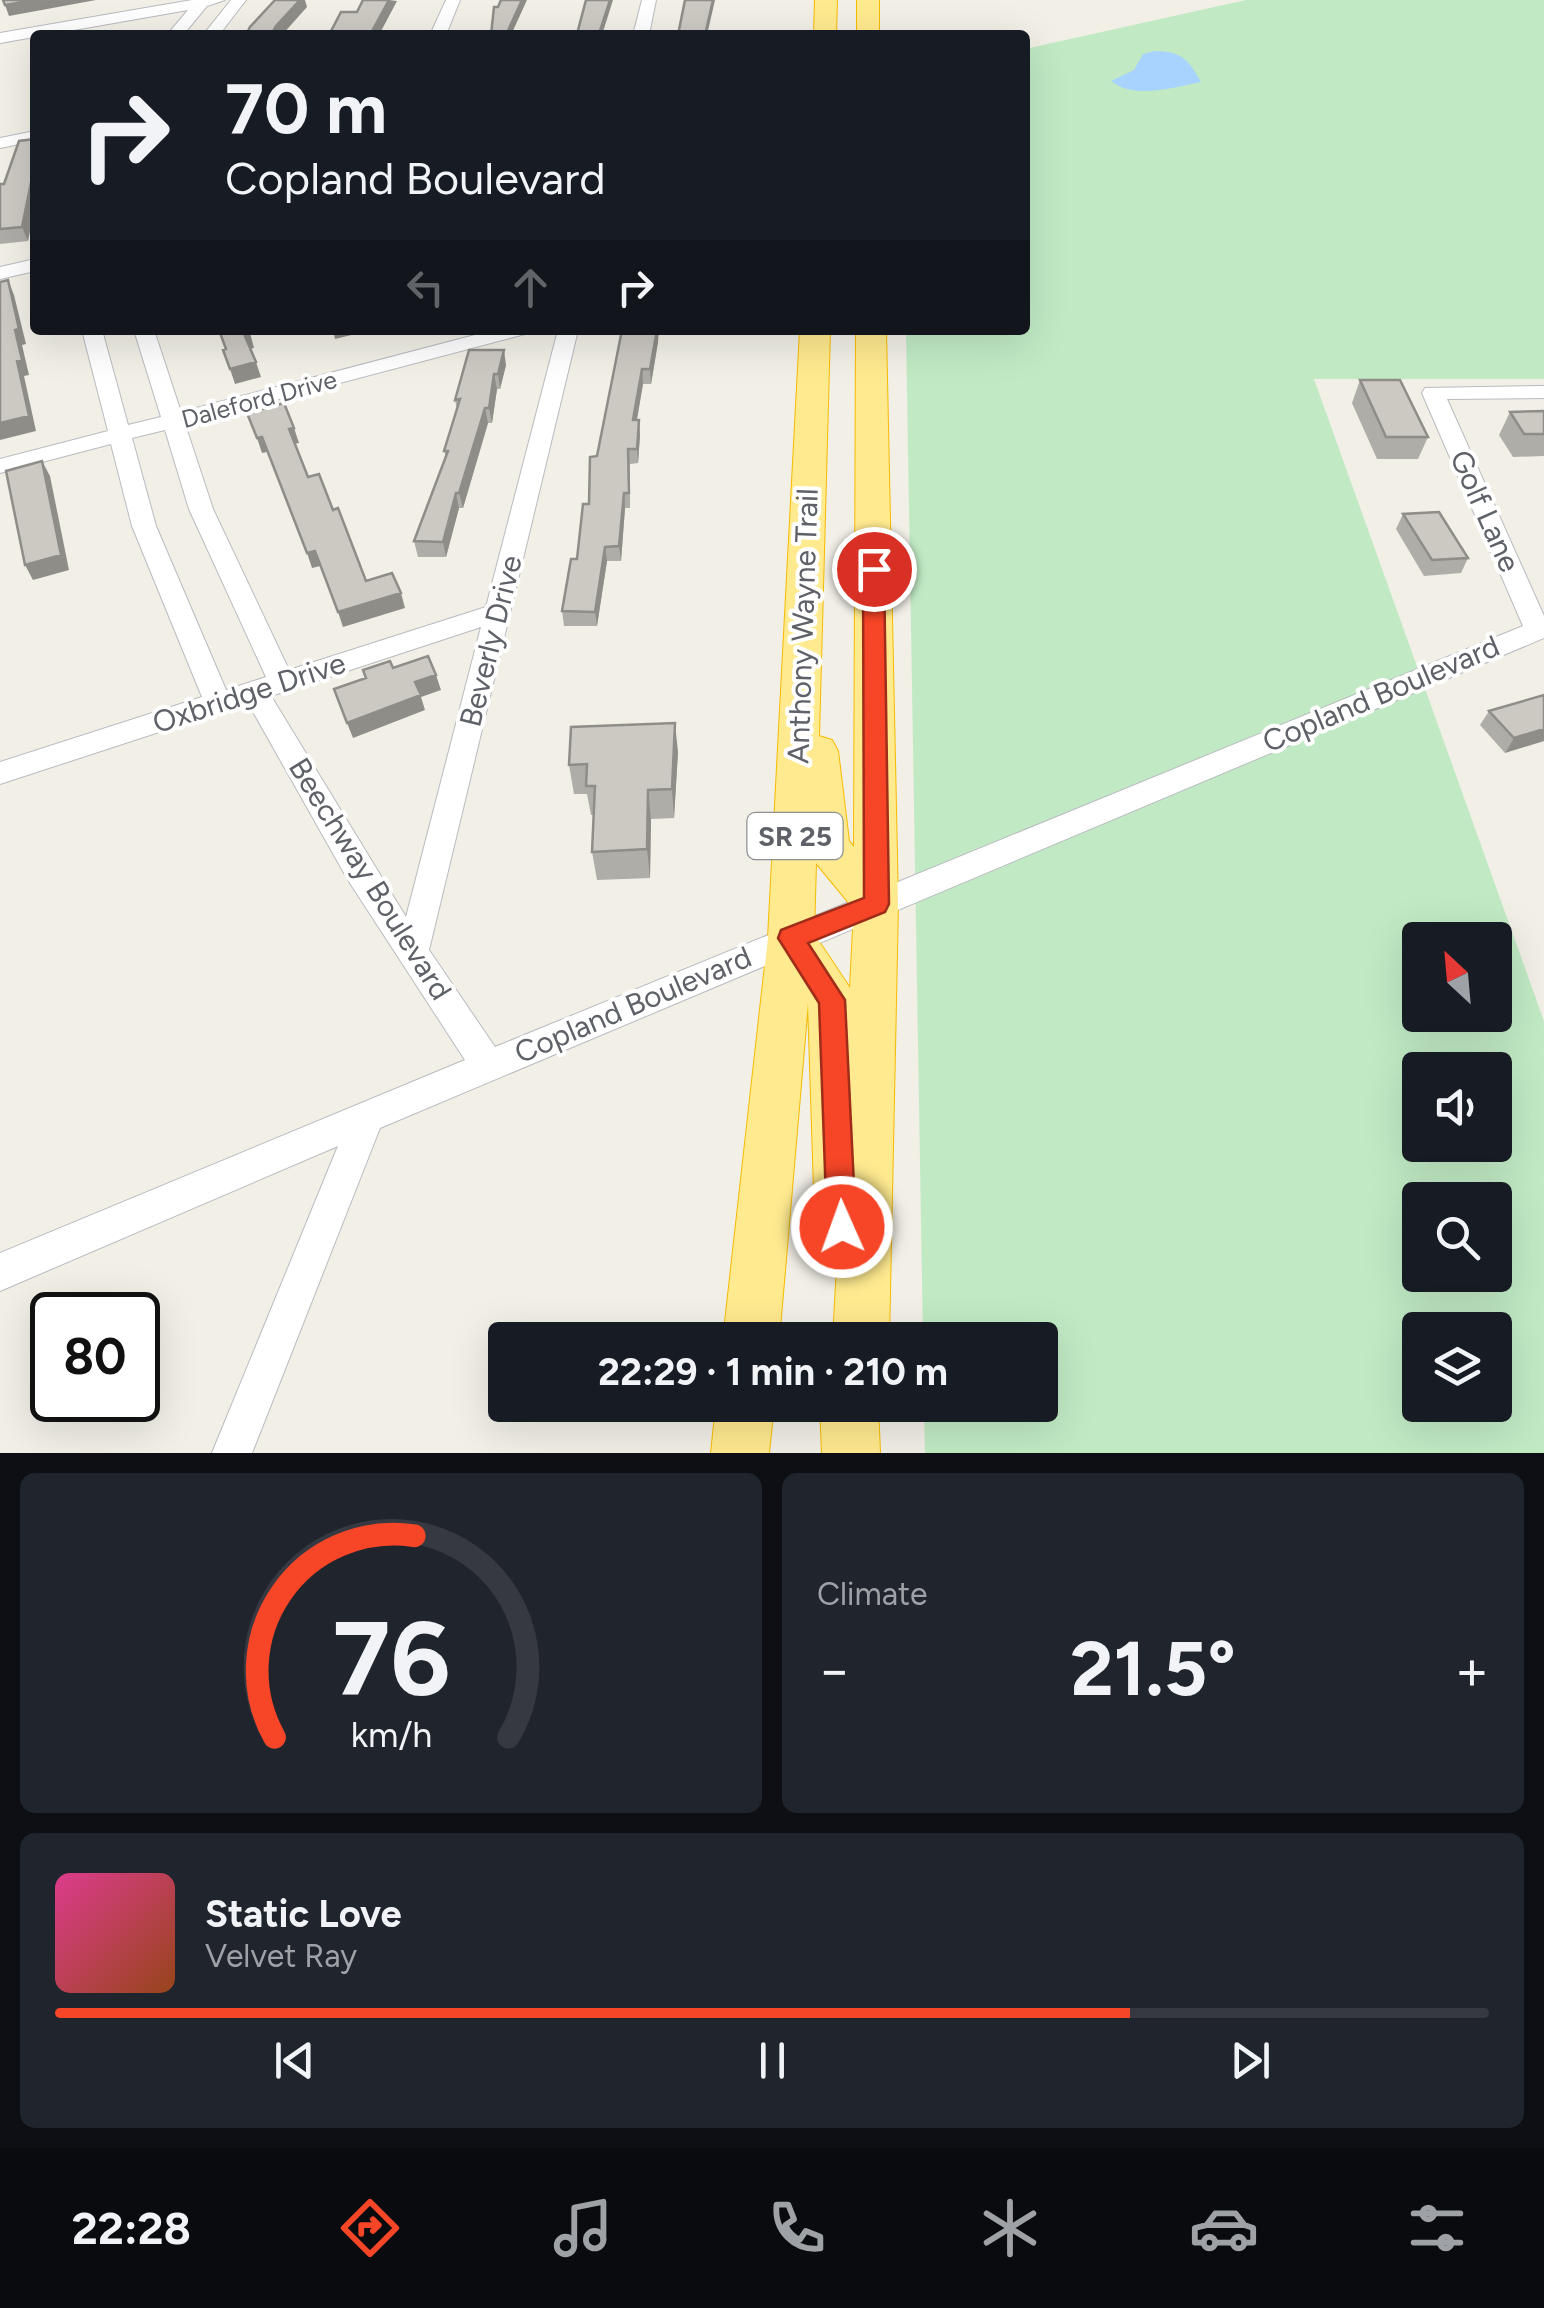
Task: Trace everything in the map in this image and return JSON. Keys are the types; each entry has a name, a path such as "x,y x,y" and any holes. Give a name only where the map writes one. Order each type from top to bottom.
{"highway":[{"path":"825,30 826,0"},
{"path":"868,0 868,30"},
{"name":"Anthony Wayne Trail","path":"753,1322 790,938 815,335"},
{"name":"SR 25","path":"862,1322 876,904 871,335"},
{"path":"803,620 828,846 876,904"},
{"path":"790,938 832,1000 845,1322"},
{"path":"740,1453 743,1422"},
{"path":"851,1422 854,1453"},
{"path":"854,1453 857,1422"}],"street":[{"path":"215,30 239,0"},
{"path":"440,30 454,0"},
{"path":"642,30 650,0"},
{"path":"179,30 208,1"},
{"path":"45,30 208,1"},
{"path":"0,38 30,33"},
{"path":"0,143 30,137"},
{"path":"0,273 30,266"},
{"path":"93,335 118,435 159,568 218,702"},
{"name":"Beechway Boulevard","path":"146,335 172,421 268,686 359,871 488,1066"},
{"name":"Daleford Drive","path":"0,466 499,335"},
{"name":"Beverly Drive","path":"414,952 567,335"},
{"name":"Golf Lane","path":"1541,628 1432,392 1544,392"},
{"path":"1510,568 1544,593"},
{"name":"Oxbridge Drive","path":"0,773 498,612"},
{"name":"Copland Boulevard","path":"0,1272 790,938 1541,628"},
{"path":"232,1453 367,1117"}],"green space":[{"path":"1246,0 1544,0 1544,379 1314,379 1509,922 1402,922 1402,1032 1512,1032 1512,932 1544,1021 1544,1453 925,1453 924,1422 1058,1422 1058,1322 923,1322 906,335 1030,335 1030,48"}],"water":[{"path":"1155,51 1184,59 1201,82 1142,91 1111,81 1134,70 1143,54"}],"building":[{"path":"3,0 36,0 5,5"},
{"path":"275,0 300,0 274,30 248,30"},
{"path":"363,0 389,0 373,30 332,30 341,12 357,12"},
{"path":"501,0 522,0 508,30 492,30 494,7"},
{"path":"586,0 610,0 600,30 578,30"},
{"path":"685,0 713,0 706,30 679,30"},
{"path":"30,140 30,188 22,227 0,229 0,184 4,184 19,141"},
{"path":"8,280 19,329 15,330 22,360 17,361 29,416 0,423 0,282"},
{"path":"221,335 244,335 256,362 230,369 223,350 226,349"},
{"path":"621,335 656,335 650,369 642,369 633,420 639,420 637,449 628,449 629,493 624,493 619,546 605,547 595,612 562,611 571,559 577,559 583,504 589,504 590,457 597,456"},
{"path":"469,350 504,350 498,374 494,374 489,408 485,408 443,542 414,541 448,451 444,451 460,399 455,400"},
{"path":"1360,380 1400,380 1428,437 1386,437"},
{"path":"284,403 294,428 289,429 308,477 319,474 333,510 338,508 366,581 392,573 401,593 338,612 315,551 307,553 262,437 257,438 247,413"},
{"path":"1544,411 1544,434 1524,434 1510,412"},
{"path":"42,461 61,555 25,565 6,471"},
{"path":"1439,512 1468,558 1432,560 1403,514"},
{"path":"428,656 436,675 415,682 421,695 347,723 334,689 366,678 363,670 390,661 393,668"},
{"path":"1544,695 1544,729 1514,738 1489,711"},
{"path":"675,723 672,789 648,790 647,849 592,852 595,786 586,786 587,764 569,765 571,727"}],"route":[{"path":"842,1227 832,1000 790,938 876,904 874,569"}]}
